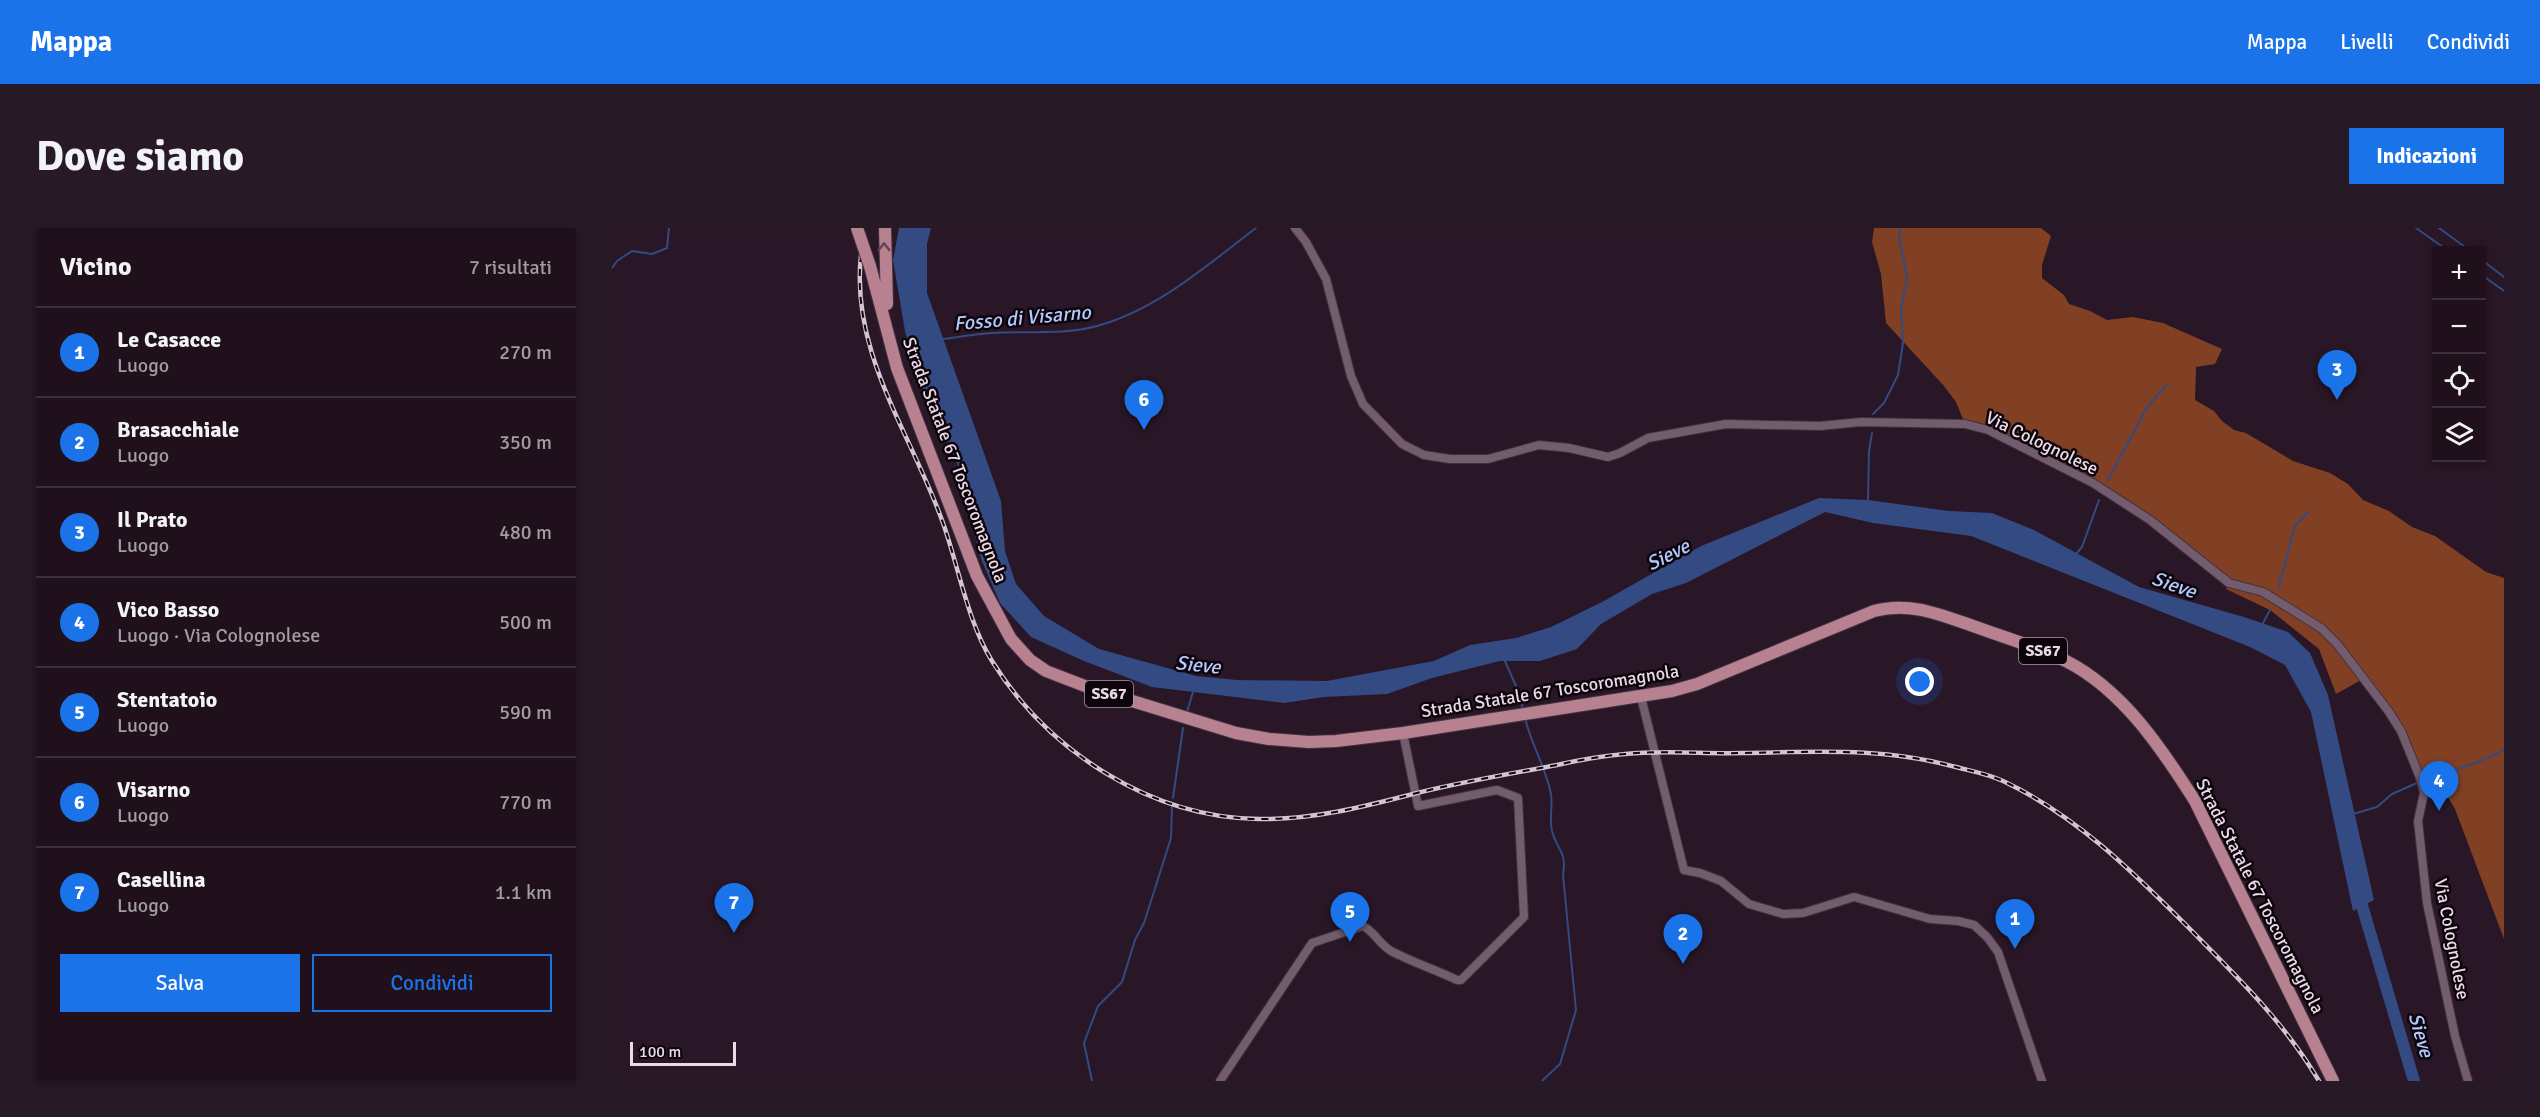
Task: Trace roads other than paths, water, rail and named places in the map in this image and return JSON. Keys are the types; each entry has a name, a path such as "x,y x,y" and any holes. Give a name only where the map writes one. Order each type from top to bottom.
{"main road":[{"name":"Strada Statale 67 Toscoromagnola","path":"857,228 870,266 897,368 977,576 1011,639 1030,660 1046,671 1065,680 1194,721 1258,737 1309,742 1336,741 1641,697 1697,684 1852,618 1890,606 1926,610 2041,650 2067,662 2092,677 2115,696 2137,720 2177,774 2212,834 2282,981 2333,1081"},
{"path":"885,228 886,295 897,368"}],"street":[{"name":"Via Colognolese","path":"1295,228 1306,242 1326,279 1351,376 1364,404 1402,444 1424,455 1450,459 1488,459 1539,445 1553,445 1608,457 1648,438 1726,424 1820,426 1861,422 1965,424 1988,430 2093,483 2150,520 2229,583 2263,592 2321,628 2338,645 2389,712 2401,731 2421,780 2424,793 2418,821 2427,903 2455,1036 2469,1081"},
{"path":"1641,697 1684,870 1700,873 1720,881 1749,904 1783,914 1803,913 1854,897 1930,919 1958,921 1974,925 1988,937 1998,952 2042,1081"},
{"path":"1220,1081 1312,943 1363,926 1370,929 1380,943 1392,951 1461,980 1524,917 1518,798 1497,790 1418,806 1403,733"}],"water":[{"name":"Sieve","path":"899,228 931,228 927,244 927,293 1001,501 1005,551 1016,584 1044,616 1099,649 1196,676 1237,680 1327,681 1434,661 1470,645 1516,638 1551,627 1602,602 1701,546 1819,498 1868,500 1949,511 1992,513 2034,530 2139,587 2288,632 2310,653 2328,695 2374,900 2353,911 2311,712 2285,665 2250,647 1971,536 1873,523 1825,512 1686,583 1652,594 1601,624 1577,649 1540,661 1500,661 1432,678 1387,694 1324,697 1284,703 1152,687 1084,661 1031,637 1000,603 981,559 957,463 932,414 916,374 905,331 893,260"}],"waterway":[{"path":"612,268 617,261 632,251 652,254 667,248 669,228"},
{"name":"Fosso di Visarno","path":"942,339 992,333 1072,331 1119,319 1181,285 1256,228"},
{"path":"1873,414 1884,403 1898,375 1903,343 1901,309 1907,278 1899,236 1901,228"},
{"path":"2416,228 2441,246"},
{"path":"2439,228 2464,246"},
{"path":"2486,263 2504,277"},
{"path":"2486,278 2504,291"},
{"path":"2108,480 2146,409 2166,385"},
{"path":"1868,500 1869,451 1872,433"},
{"path":"2076,554 2082,547 2099,500"},
{"path":"2278,589 2295,526 2308,512"},
{"path":"2263,623 2270,610"},
{"path":"1504,659 1520,695 1523,710"},
{"path":"1187,712 1193,692"},
{"path":"1525,718 1549,784 1552,831 1564,860 1563,875 1576,1010 1560,1064 1542,1081"},
{"path":"1173,798 1183,728"},
{"path":"2436,776 2478,762 2504,750"},
{"path":"2353,814 2377,807 2392,794 2417,783"},
{"path":"1092,1081 1084,1043 1098,1006 1122,982 1135,940 1144,923 1171,838 1172,807"},
{"name":"Sieve","path":"2358,892 2414,1081"}],"railway":[{"path":"861,255 860,291 865,326 874,360 886,393 943,523 983,645 1015,694 1042,724 1106,773 1142,792 1180,807 1219,816 1278,819 1337,812 1485,778 1591,758 1639,753 1849,752 1902,756 1974,771 2003,781 2054,810 2122,864 2186,925 2257,999 2290,1038 2319,1081"}],"place":[{"name":"Il Prato","path":"2337,400"},
{"name":"Visarno","path":"1144,430"},
{"name":"Vico Basso","path":"2439,811"},
{"name":"Casellina","path":"734,933"},
{"name":"Stentatoio","path":"1350,942"},
{"name":"Le Casacce","path":"2015,949"},
{"name":"Brasacchiale","path":"1683,964"}]}
